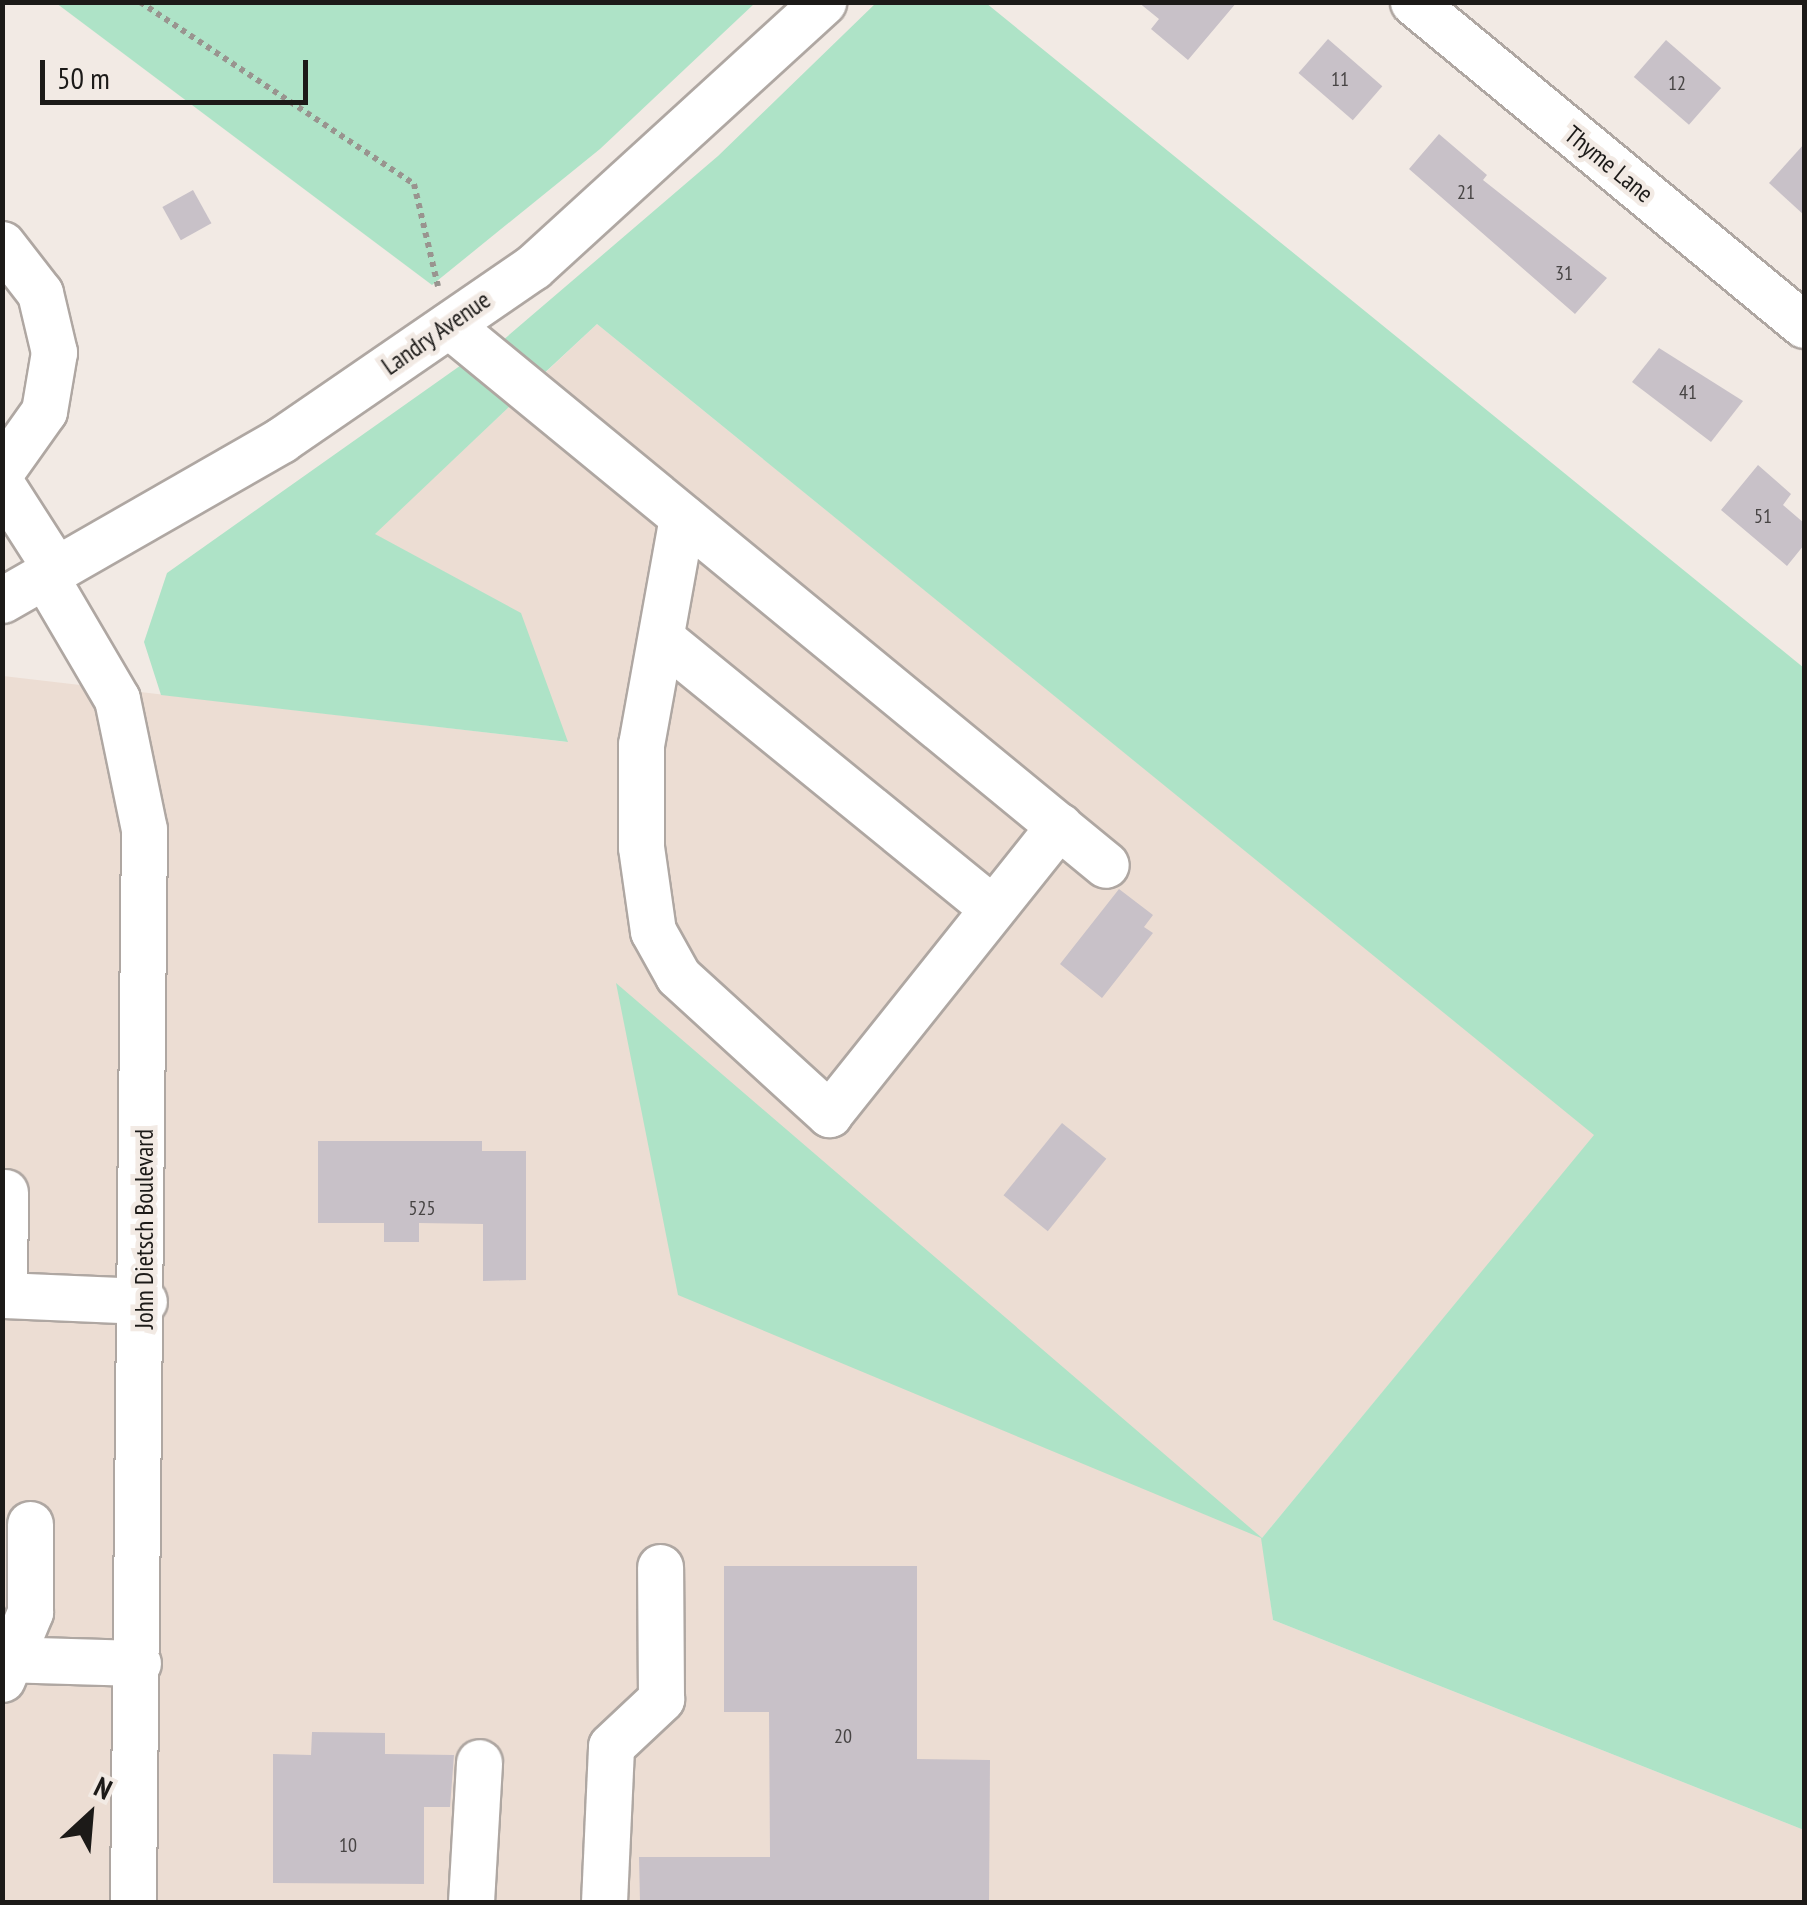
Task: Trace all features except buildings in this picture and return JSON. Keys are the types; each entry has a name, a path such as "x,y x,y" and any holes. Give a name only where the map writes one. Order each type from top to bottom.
{"street":[{"name":"Landry Avenue","path":"2,600 52,575 281,440 532,266 822,2"},
{"name":"Thyme Lane","path":"1412,2 1804,325"},
{"path":"2,244 40,293 54,352 44,411 2,470"},
{"path":"449,325 1106,865"},
{"name":"John Dietsch Boulevard","path":"2,485 117,699 138,785 144,1301 133,1902"},
{"path":"682,517 642,744 642,847 652,931 678,976 829,1114 1059,826"},
{"path":"660,638 991,907"},
{"path":"5,1192 3,1296 144,1301"},
{"path":"30,1524 30,1612 6,1666 138,1663"},
{"path":"604,1902 611,1746 661,1699 660,1568"},
{"path":"471,1902 478,1762"}],"path":[{"path":"140,2 414,184 449,325"}],"shaded area":[{"path":"597,324 1595,1135 1262,1538 1273,1620 1804,1830 1804,1902 3,1902 3,676 567,742 520,613 374,534"}],"green space":[{"path":"56,3 755,3 600,149 432,285"},
{"path":"876,3 986,3 1804,668 1804,1830 1273,1620 1261,1538 678,1295 616,983 1262,1538 1594,1135 597,324 539,378 502,341 718,156"},
{"path":"464,363 510,406 375,534 521,613 568,742 161,695 144,642 167,573"}]}
